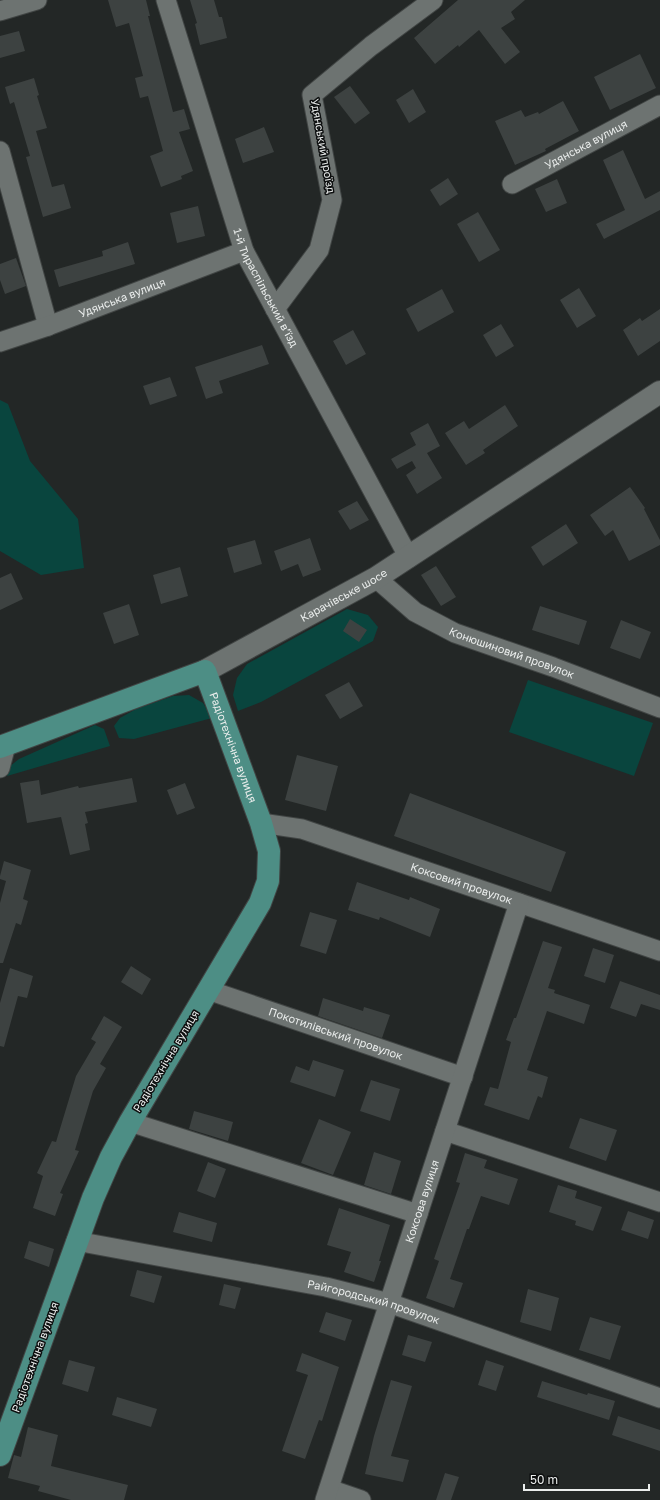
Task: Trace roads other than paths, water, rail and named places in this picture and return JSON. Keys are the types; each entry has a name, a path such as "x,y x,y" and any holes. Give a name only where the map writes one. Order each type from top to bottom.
{"main road":[{"name":"Карачівське шосе","path":"3,746 205,671 376,578 409,558 660,392"},
{"name":"Радіотехнічна вулиця","path":"0,1455 76,1241 111,1157 130,1122 260,903 268,881 269,851 261,823 205,671"}],"street":[{"path":"0,11 37,0"},
{"name":"1-й Тираспільський в’їзд","path":"166,0 244,252 409,558"},
{"name":"Удянський проїзд","path":"275,309 319,250 332,200 312,95 371,46 433,0"},
{"name":"Удянська вулиця","path":"512,184 660,105"},
{"path":"0,152 48,326"},
{"name":"Удянська вулиця","path":"0,342 48,326 244,252"},
{"name":"Конюшиновий провулок","path":"376,578 415,612 455,633 560,670 660,708"},
{"path":"0,768 3,746"},
{"name":"Коксовий провулок","path":"261,823 302,829 660,951"},
{"name":"Коксова вулиця","path":"327,1494 519,903"},
{"name":"Покотилівський провулок","path":"208,990 463,1077"},
{"path":"130,1122 418,1214"},
{"path":"445,1131 660,1202"},
{"name":"Райгородський провулок","path":"76,1241 326,1287 389,1303 660,1398"},
{"path":"327,1494 361,1500"}]}
